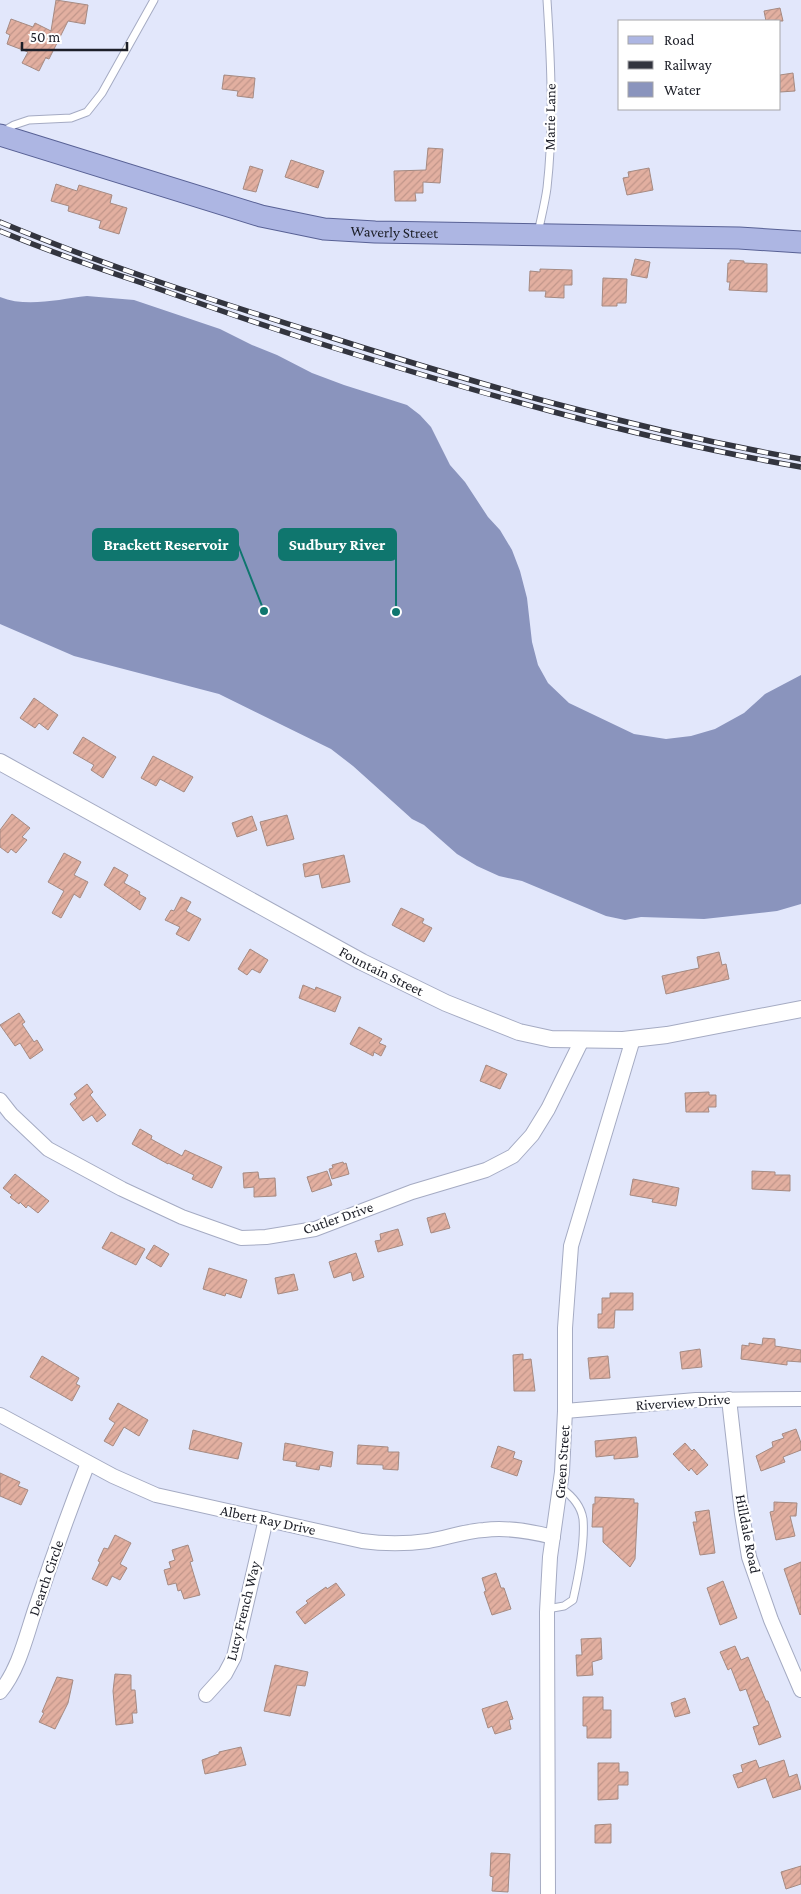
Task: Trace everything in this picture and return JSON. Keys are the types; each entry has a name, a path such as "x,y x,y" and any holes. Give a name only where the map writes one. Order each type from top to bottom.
{"main road":[{"name":"Waverly Street","path":"0,134 192,196 303,226 348,231 739,238 801,242"}],"street":[{"name":"Fountain Street","path":"0,762 362,962 446,1003 519,1032 551,1039 633,1038 667,1035 801,1009"},
{"name":"Green Street","path":"548,1894 547,1609 553,1537 561,1488 565,1411 565,1328 571,1246 633,1038"},
{"name":"Cutler Drive","path":"0,1100 48,1149 122,1189 182,1217 241,1238 266,1237 315,1230 412,1192 486,1170 514,1156 532,1135 548,1109 582,1040"},
{"name":"Hilldale Road","path":"730,1399 742,1514 750,1557 771,1620 801,1690"},
{"name":"Riverview Drive","path":"565,1411 696,1400 801,1399"},
{"name":"Albert Ray Drive","path":"0,1416 88,1463 156,1495 362,1541 385,1544 428,1541 484,1530 508,1529 530,1531 553,1537"},
{"name":"Dearth Circle","path":"0,1692 5,1686 18,1658 88,1463"},
{"name":"Lucy French Way","path":"206,1694 225,1674 234,1657 266,1519"}],"lane":[{"path":"0,134 14,125 29,120 71,118 87,112 102,93 154,0"},
{"name":"Marie Lane","path":"538,234 547,190 550,151 550,61 547,0"},
{"path":"547,1609 564,1606 573,1600 578,1580 583,1517 572,1496 561,1488"}],"water":[{"path":"87,296 134,300 220,329 312,373 407,405 420,415 431,427 450,465 465,482 488,517 500,530 512,550 527,598 532,642 538,665 548,683 569,703 634,734 666,739 691,736 715,729 744,713 765,694 801,675 801,904 777,911 704,919 641,917 625,920 606,916 522,881 499,876 477,866 457,854 424,825 412,819 353,766 331,749 219,694 74,656 0,624 0,297 21,302 32,302"}],"building":[{"path":"56,0 88,5 85,24 68,21 49,59 46,57 39,71 22,63 28,52 7,44 10,35 6,33 11,19 33,27 35,23 51,31"},
{"path":"780,8 783,21 766,20 764,11"},
{"path":"793,73 795,91 781,92 781,75"},
{"path":"224,75 255,78 253,98 237,96 238,91 222,89"},
{"path":"428,148 443,149 440,183 423,182 423,193 415,193 416,201 395,201 394,171 426,170"},
{"path":"291,160 324,171 318,188 285,177"},
{"path":"250,166 263,170 256,192 243,189"},
{"path":"649,168 653,190 627,195 623,178 629,177 628,172"},
{"path":"56,184 77,191 79,185 112,195 110,203 127,208 119,234 99,228 101,221 68,211 69,206 51,201"},
{"path":"635,259 650,262 647,278 631,275"},
{"path":"730,260 767,264 767,292 729,290 730,282 727,282 728,263 730,263"},
{"path":"540,269 572,270 572,285 564,285 564,298 545,297 546,291 529,291 530,271 540,272"},
{"path":"603,278 627,279 626,303 617,303 617,306 602,306"},
{"path":"34,698 58,715 48,730 39,723 35,728 20,718"},
{"path":"83,737 116,757 103,778 91,770 94,765 73,753"},
{"path":"153,756 193,777 184,792 160,779 156,786 141,778"},
{"path":"12,814 30,828 22,837 27,840 16,853 11,849 8,853 0,847 0,830"},
{"path":"287,815 294,839 267,846 260,822"},
{"path":"252,816 257,830 237,837 232,823"},
{"path":"64,853 81,862 74,875 88,882 80,898 74,894 61,918 52,913 64,891 48,882"},
{"path":"344,855 350,882 322,888 319,874 305,877 303,864"},
{"path":"114,867 128,875 124,883 140,892 139,894 146,898 140,910 104,885"},
{"path":"181,897 191,902 186,911 201,919 189,941 176,934 180,927 165,920 171,910 174,911"},
{"path":"401,908 424,919 422,923 432,928 424,942 392,925"},
{"path":"250,949 268,960 260,973 252,969 247,975 238,969"},
{"path":"719,952 722,965 726,964 729,979 666,994 662,976 699,968 697,957"},
{"path":"303,985 315,990 316,987 341,997 335,1012 299,998"},
{"path":"19,1013 25,1022 22,1024 34,1042 37,1040 43,1050 30,1059 20,1043 15,1046 0,1025"},
{"path":"359,1027 382,1039 379,1043 386,1046 381,1056 374,1052 373,1056 350,1044"},
{"path":"486,1065 507,1074 500,1089 480,1081"},
{"path":"87,1084 93,1092 90,1095 106,1115 97,1122 92,1115 83,1121 70,1104 77,1098 74,1094"},
{"path":"709,1092 709,1095 716,1095 716,1107 708,1107 709,1112 686,1112 685,1093"},
{"path":"140,1129 152,1136 151,1139 182,1156 185,1150 222,1167 212,1188 192,1179 194,1175 168,1164 132,1144"},
{"path":"343,1162 344,1164 346,1163 349,1174 332,1179 329,1169 333,1168 332,1165"},
{"path":"327,1171 332,1185 312,1192 307,1177"},
{"path":"752,1171 775,1172 775,1175 790,1175 790,1191 752,1189"},
{"path":"258,1172 259,1179 275,1178 276,1196 254,1197 254,1187 244,1188 243,1173"},
{"path":"15,1174 49,1201 38,1213 28,1205 26,1208 20,1202 19,1204 3,1188"},
{"path":"633,1179 679,1188 676,1206 652,1202 653,1199 630,1195"},
{"path":"445,1213 450,1228 431,1233 427,1218"},
{"path":"398,1229 403,1245 378,1252 375,1241 381,1240 380,1234"},
{"path":"111,1232 145,1249 136,1265 102,1248"},
{"path":"154,1245 169,1254 161,1267 146,1258"},
{"path":"356,1253 364,1277 353,1281 351,1272 334,1278 329,1262"},
{"path":"209,1268 247,1280 241,1298 226,1293 225,1296 203,1289"},
{"path":"294,1274 298,1290 278,1294 275,1278"},
{"path":"610,1293 633,1293 633,1310 615,1310 614,1328 598,1328 598,1314 602,1314 602,1298 610,1298"},
{"path":"763,1338 775,1339 775,1346 801,1350 801,1362 787,1361 787,1365 741,1359 742,1345 749,1346 749,1343 762,1345"},
{"path":"700,1349 702,1367 682,1369 680,1352"},
{"path":"523,1354 523,1360 531,1359 535,1391 514,1391 513,1355"},
{"path":"42,1356 79,1378 76,1384 80,1386 72,1401 30,1377"},
{"path":"608,1356 610,1378 590,1379 588,1358"},
{"path":"118,1403 148,1420 139,1436 124,1427 113,1446 104,1441 115,1423 109,1419"},
{"path":"796,1429 801,1443 801,1450 783,1457 785,1462 761,1471 756,1456 773,1447 772,1442 784,1438 782,1434"},
{"path":"193,1430 242,1443 238,1459 189,1449"},
{"path":"636,1437 638,1457 614,1459 614,1455 596,1457 595,1441"},
{"path":"285,1443 333,1452 331,1467 320,1465 319,1470 296,1466 297,1462 283,1460"},
{"path":"685,1443 692,1451 694,1449 708,1465 697,1475 691,1468 689,1471 673,1454"},
{"path":"358,1445 388,1447 388,1452 399,1452 398,1470 383,1469 383,1465 357,1464"},
{"path":"498,1446 515,1452 513,1458 522,1461 517,1476 491,1467"},
{"path":"0,1473 20,1482 18,1486 28,1490 21,1505 0,1496"},
{"path":"595,1497 634,1499 634,1503 638,1503 635,1559 630,1567 603,1542 603,1527 592,1527"},
{"path":"774,1502 797,1503 796,1516 790,1516 795,1536 776,1540 770,1512 774,1511"},
{"path":"709,1510 715,1553 700,1555 693,1522 697,1522 695,1512"},
{"path":"115,1535 131,1543 120,1564 127,1568 120,1580 112,1576 107,1586 92,1579 104,1548 108,1549"},
{"path":"188,1545 193,1561 190,1562 200,1595 184,1599 181,1590 178,1591 176,1583 168,1585 164,1570 171,1568 169,1562 175,1560 172,1550"},
{"path":"801,1562 801,1614 800,1615 784,1569"},
{"path":"496,1573 501,1588 504,1588 511,1609 492,1615 484,1592 486,1591 482,1578"},
{"path":"723,1581 737,1618 720,1625 707,1588"},
{"path":"336,1583 345,1595 305,1624 296,1612 308,1603 306,1601 326,1587 327,1589"},
{"path":"601,1638 602,1659 592,1662 593,1675 577,1676 576,1655 582,1655 581,1639"},
{"path":"735,1646 741,1660 748,1657 766,1701 768,1701 781,1737 759,1745 753,1727 759,1725 746,1689 740,1691 731,1668 728,1670 720,1652"},
{"path":"275,1665 308,1672 305,1686 297,1685 290,1716 264,1711"},
{"path":"115,1674 131,1675 131,1690 135,1690 137,1713 132,1713 133,1723 116,1725 113,1691"},
{"path":"57,1677 73,1680 68,1703 55,1729 39,1722"},
{"path":"583,1697 603,1697 603,1710 611,1710 611,1738 587,1738 587,1726 583,1726"},
{"path":"685,1698 690,1713 675,1717 671,1703"},
{"path":"507,1701 513,1719 509,1720 511,1729 495,1734 492,1726 488,1728 482,1709"},
{"path":"241,1747 246,1765 205,1774 202,1760 219,1754 219,1752"},
{"path":"756,1760 759,1768 784,1760 789,1777 797,1774 801,1789 773,1798 766,1778 738,1788 733,1775 743,1772 741,1765"},
{"path":"598,1763 619,1763 619,1772 628,1772 628,1785 618,1785 618,1799 598,1800"},
{"path":"611,1824 611,1843 595,1843 595,1825"},
{"path":"491,1853 510,1854 508,1892 492,1891 493,1877 490,1876"},
{"path":"801,1866 801,1884 786,1889 781,1872"}],"railway":[{"path":"0,222 78,253 157,281 277,321 497,388 618,420 801,459"},
{"path":"0,231 70,258 246,319 492,395 615,428 801,467"}],"place":[{"name":"Brackett Reservoir","path":"264,611"},
{"name":"Sudbury River","path":"396,612"}]}
